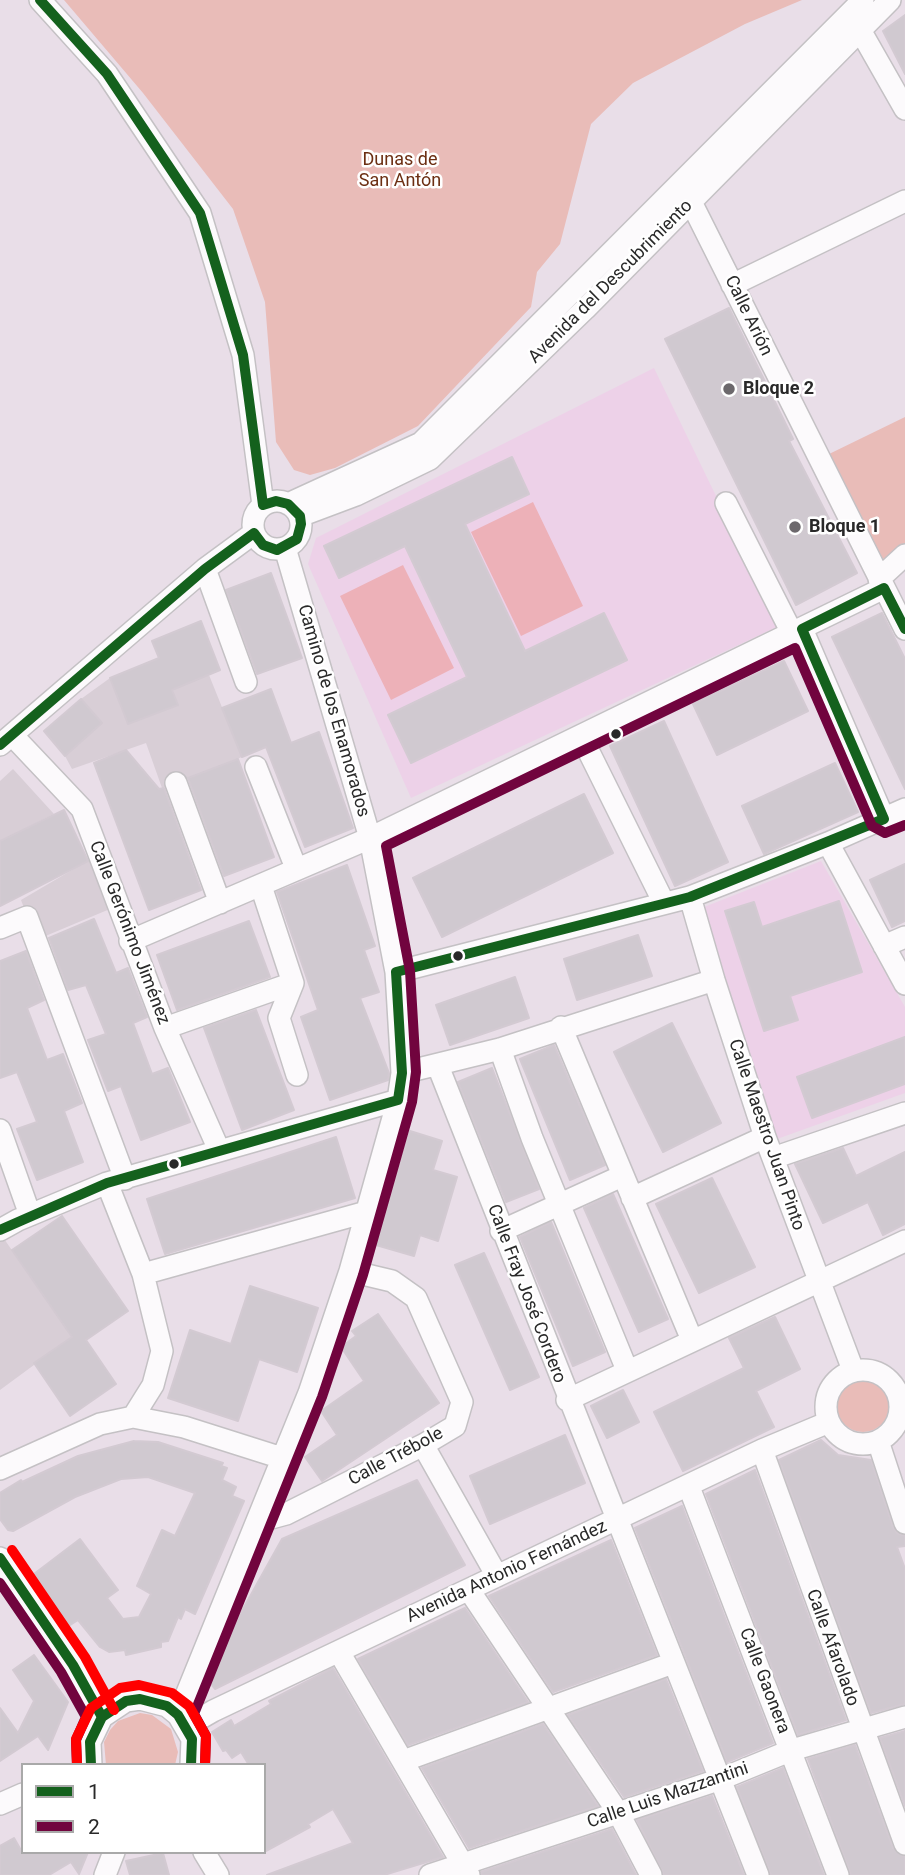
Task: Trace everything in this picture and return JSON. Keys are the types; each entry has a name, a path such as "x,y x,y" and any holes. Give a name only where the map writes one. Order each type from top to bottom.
{"street":[{"path":"40,0 107,74 200,213 243,355 263,505"},
{"name":"Avenida del Descubrimiento","path":"294,510 421,443 863,0"},
{"name":"Avenida del Descubrimiento","path":"294,510 356,495 430,459 691,202 890,0"},
{"path":"860,30 905,109"},
{"path":"732,285 905,201"},
{"name":"Calle Arión","path":"691,202 905,629"},
{"path":"276,501 294,510 300,532 285,548 277,550 262,545 254,533 254,517 263,505 276,501"},
{"path":"726,503 797,631 884,819"},
{"path":"6,740 205,569 254,533"},
{"name":"Camino de los Enamorados","path":"183,1720 285,1459 350,1271 398,1100 402,1073 396,972 370,838 285,548"},
{"path":"130,941 370,838 797,631 882,584 905,555"},
{"path":"205,569 246,682"},
{"path":"581,736 664,903"},
{"name":"Calle Gerónimo Jiménez","path":"6,740 82,809 130,941 219,1150"},
{"path":"256,767 296,869"},
{"path":"176,783 220,903"},
{"path":"396,972 690,897 828,844 905,809"},
{"path":"828,844 905,984"},
{"path":"261,886 293,983 279,1018 297,1075"},
{"name":"Calle Maestro Juan Pinto","path":"690,897 714,981 765,1137 853,1370"},
{"path":"0,928 27,917 116,1181 144,1274 162,1351 153,1385 133,1417"},
{"path":"884,946 905,937"},
{"path":"402,1073 500,1049 561,1027 714,981"},
{"path":"165,1028 293,983"},
{"path":"561,1027 692,1340"},
{"path":"500,1049 532,1138 627,1370"},
{"name":"Calle Fray José Cordero","path":"438,1066 501,1231 758,1875"},
{"path":"0,1230 30,1215 116,1181 398,1100"},
{"path":"773,1158 905,1113"},
{"path":"0,1130 30,1215"},
{"path":"632,1198 765,1137"},
{"path":"501,1231 622,1176"},
{"path":"144,1274 366,1212"},
{"path":"568,1400 905,1241"},
{"name":"Calle Trébole","path":"260,1521 286,1514 424,1445 455,1426 462,1402 416,1298 392,1281 350,1271"},
{"path":"853,1370 878,1372 901,1388 902,1418 878,1441 867,1444 844,1439 829,1422 825,1410 832,1385 853,1370"},
{"path":"0,1469 100,1424 133,1417 184,1427 285,1459"},
{"name":"Avenida Antonio Fernández","path":"183,1720 339,1652 762,1450 829,1422"},
{"path":"878,1441 905,1523"},
{"path":"424,1445 497,1576"},
{"name":"Calle Afarolado","path":"762,1450 905,1844"},
{"name":"Calle Gaonera","path":"689,1487 838,1875"},
{"path":"0,1558 73,1665 102,1717"},
{"path":"469,1590 545,1708 619,1814 651,1875"},
{"path":"339,1652 466,1870"},
{"path":"403,1760 673,1663"},
{"path":"91,1763 90,1742 102,1717 113,1707 140,1699 154,1701 183,1720 192,1739 191,1763"},
{"name":"Calle Luis Mazzantini","path":"430,1875 466,1870 721,1779 792,1750 905,1717"},
{"path":"0,1804 21,1795"},
{"path":"105,1875 113,1854"},
{"path":"205,1854 218,1875"}],"shaded area":[{"path":"654,368 779,626 411,798 308,564 316,538"},
{"path":"533,502 583,606 521,636 471,532"},
{"path":"403,565 454,668 391,700 340,596"},
{"path":"209,675 242,757 162,788 146,743 72,769 65,756 102,723 81,699 110,678 128,724 178,705 172,690"},
{"path":"13,769 54,814 0,841 0,781"},
{"path":"100,858 117,906 36,940 21,900 89,860"},
{"path":"821,861 905,1007 905,1093 777,1139 694,911"},
{"path":"0,1233 72,1337 0,1390"}],"green space":[{"name":"Dunas de San Antón","path":"64,0 802,0 745,24 633,83 591,124 560,244 537,272 531,307 418,426 335,468 310,475 294,470 276,442 265,302 233,209 143,93"},
{"path":"905,417 905,548 879,561 827,455"},
{"path":"863,1378 882,1386 890,1405 882,1424 863,1432 844,1424 836,1405 844,1386"},
{"path":"140,1713 152,1715 171,1729 178,1752 175,1763 106,1763 104,1742 118,1721"}],"building":[{"path":"905,15 905,74 883,31"},
{"path":"729,308 793,439 789,441 857,573 796,605 665,339"},
{"path":"512,457 529,494 465,524 525,651 604,613 627,660 411,763 388,715 467,677 405,546 339,578 324,546"},
{"path":"271,573 302,658 257,674 226,590"},
{"path":"882,613 905,659 905,789 832,637"},
{"path":"201,621 220,670 172,690 178,705 128,724 110,678 159,658 152,641"},
{"path":"784,661 808,711 717,755 693,704"},
{"path":"271,689 291,743 319,732 353,828 305,847 266,747 242,757 222,708"},
{"path":"81,699 102,723 65,756 44,731"},
{"path":"664,721 728,862 675,886 610,746"},
{"path":"126,750 159,789 164,788 201,890 149,910 94,763"},
{"path":"238,759 274,857 224,876 188,778"},
{"path":"835,763 858,812 764,854 742,806"},
{"path":"584,794 613,853 442,937 413,878"},
{"path":"64,810 88,861 0,906 0,841"},
{"path":"905,864 905,921 892,927 870,880"},
{"path":"347,865 375,946 364,950 379,992 360,998 389,1073 388,1080 330,1100 301,1017 318,1010 277,892"},
{"path":"839,901 862,972 790,996 798,1020 764,1031 725,911 754,902 762,927"},
{"path":"94,919 116,973 128,968 147,1017 133,1023 152,1074 168,1068 190,1122 141,1140 121,1086 108,1091 88,1040 106,1034 86,985 68,990 49,938"},
{"path":"249,921 270,977 177,1010 157,955"},
{"path":"638,935 652,976 577,1000 564,959"},
{"path":"26,951 44,1000 27,1008 47,1060 63,1054 82,1103 64,1111 83,1162 37,1180 17,1129 37,1122 17,1072 0,1078 0,961"},
{"path":"515,977 529,1018 450,1045 436,1005"},
{"path":"256,1010 294,1110 242,1130 204,1028"},
{"path":"672,1023 721,1123 663,1152 614,1052"},
{"path":"905,1037 905,1084 812,1118 797,1077"},
{"path":"554,1045 605,1165 570,1180 520,1059"},
{"path":"492,1068 539,1189 506,1202 458,1082"},
{"path":"410,1131 442,1141 433,1170 457,1177 438,1241 420,1235 414,1256 376,1245"},
{"path":"336,1137 355,1198 165,1254 147,1199"},
{"path":"843,1148 856,1176 905,1152 905,1224 883,1235 868,1202 823,1223 795,1164"},
{"path":"712,1178 755,1267 699,1293 656,1204"},
{"path":"613,1194 668,1319 639,1332 584,1208"},
{"path":"62,1216 128,1311 86,1340 116,1384 70,1416 34,1363 72,1337 12,1250"},
{"path":"551,1222 605,1352 573,1366 520,1237"},
{"path":"484,1253 539,1377 510,1390 455,1265"},
{"path":"250,1286 318,1308 297,1372 259,1359 238,1421 168,1398 190,1330 231,1344"},
{"path":"378,1314 439,1403 322,1481 305,1457 337,1435 321,1411 364,1381 341,1347 356,1336 352,1331"},
{"path":"775,1317 800,1369 756,1391 774,1427 683,1471 654,1412 744,1368 729,1338"},
{"path":"623,1390 639,1422 607,1438 591,1406"},
{"path":"565,1435 585,1483 490,1524 470,1476"},
{"path":"821,1440 838,1455 871,1460 893,1527 897,1533 905,1536 905,1546 897,1547 905,1569 905,1704 871,1713 779,1460"},
{"path":"134,1441 158,1442 223,1463 221,1466 227,1468 222,1480 236,1487 232,1496 244,1501 195,1614 185,1609 181,1619 178,1617 168,1641 161,1642 161,1647 126,1655 125,1650 109,1652 100,1647 78,1620 67,1627 30,1577 80,1539 118,1590 107,1598 123,1619 139,1617 151,1594 137,1586 162,1530 175,1536 195,1493 148,1477 121,1479 75,1497 13,1531 8,1530 0,1519 0,1493 21,1480 22,1482 78,1456"},
{"path":"755,1470 846,1720 798,1735 706,1494"},
{"path":"417,1480 465,1565 215,1689 207,1679 214,1661 282,1539"},
{"path":"682,1506 773,1743 727,1762 635,1528"},
{"path":"611,1540 657,1655 553,1692 489,1596"},
{"path":"465,1608 528,1702 408,1745 358,1659"},
{"path":"34,1655 68,1702 48,1750 38,1736 0,1761 0,1708 18,1733 34,1701 13,1670"},
{"path":"333,1668 443,1857 384,1875 267,1875 353,1843 333,1809 308,1824 310,1827 266,1851 266,1763 248,1763 241,1752 232,1758 226,1750 223,1751 212,1732 231,1720 234,1726 271,1704 269,1701"},
{"path":"666,1679 703,1771 624,1797 568,1715"},
{"path":"543,1724 598,1806 469,1848 422,1768"},
{"path":"905,1731 905,1806 880,1738"},
{"path":"855,1745 893,1848 905,1857 905,1875 851,1875 808,1759"},
{"path":"783,1768 824,1875 771,1875 737,1787"},
{"path":"712,1796 744,1875 664,1875 637,1820"},
{"path":"612,1829 636,1875 482,1875 481,1872"},
{"path":"14,1838 21,1854 87,1854 79,1874 71,1862 49,1875 0,1875 0,1846"},
{"path":"163,1854 169,1875 130,1875 126,1861"}],"transit line":[{"name":"1","path":"0,745 205,569 254,533 263,545 277,550 297,539 301,524 300,516 288,504 276,501 263,505 243,355 200,213 107,74 40,0"},
{"name":"1","path":"0,1230 107,1183 398,1100 402,1073 396,972 690,897 884,819 802,629 884,588 905,629"},
{"name":"2","path":"205,1763 206,1736 194,1714 322,1397 363,1275 412,1102 416,1072 410,971 386,846 795,648 872,826 885,833 905,825"},
{"path":"12,1550 85,1657 114,1710"},
{"name":"1","path":"0,1558 73,1665 102,1717"},
{"name":"2","path":"0,1583 61,1672 86,1717 76,1740 77,1763"},
{"path":"77,1763 76,1739 91,1708 120,1688 139,1685 172,1693 189,1706 206,1736 205,1763"},
{"name":"1","path":"91,1763 90,1742 102,1717 126,1701 140,1699 167,1706 178,1715 192,1739 191,1763"}],"place":[{"name":"Bloque 2","path":"729,389"},
{"name":"Bloque 1","path":"795,527"}]}
